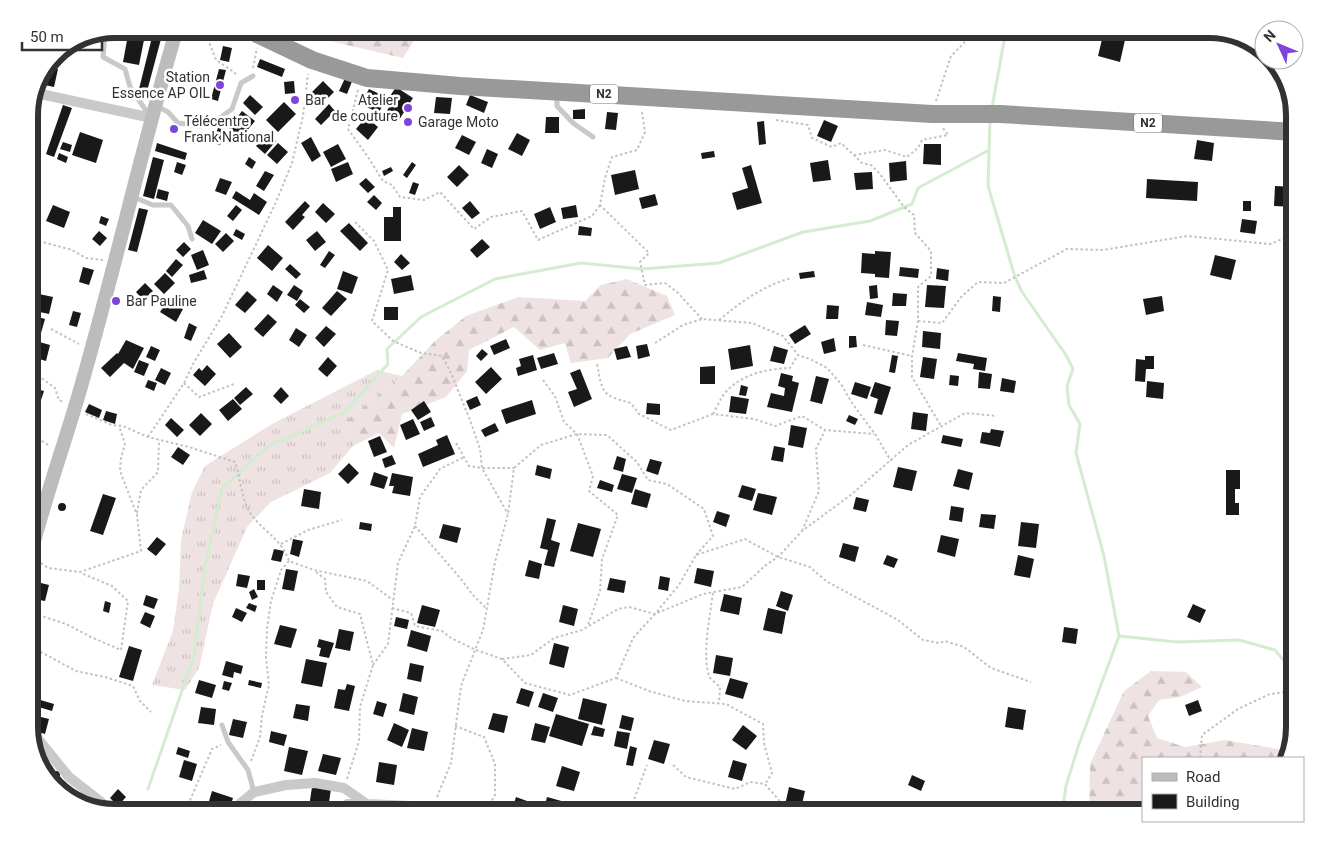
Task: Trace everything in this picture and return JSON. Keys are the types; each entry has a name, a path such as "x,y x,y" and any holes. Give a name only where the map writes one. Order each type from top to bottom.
{"highway":[{"name":"N2","path":"265,38 312,60 367,78 460,86 932,114 1000,114 1286,131"}],"street":[{"path":"38,531 76,403 174,38"},
{"path":"40,94 153,111"},
{"path":"39,740 69,777 103,804"},
{"path":"239,804 254,792 286,785 315,783 344,788 366,804"},
{"path":"347,804 366,804"}],"lane":[{"path":"106,39 103,57 125,69 130,87 153,111 168,112 178,123 200,126 213,123 232,109 241,83 252,76"},
{"path":"557,91 557,106 573,122 593,137"},
{"path":"132,197 153,204 171,205 188,226 192,239"},
{"path":"222,725 228,742 248,770 254,792"}],"path":[{"path":"210,38 209,42 216,60 234,72 241,83"},
{"path":"252,76 258,38"},
{"path":"148,437 184,384 193,364 222,316 276,202 292,163 303,116 306,80 312,60"},
{"path":"367,78 358,90 348,129 382,180 392,185 400,197 424,200 440,192 474,229 491,217 522,210 538,240 592,216 600,205"},
{"path":"775,120 808,125 812,138 832,147 841,143 862,163 871,165 880,174 904,207 914,215 915,233 931,251 931,276 918,287 918,321 912,356 912,378 941,426"},
{"path":"355,222 374,241 388,270 372,321 393,341 421,353 442,356 470,420 480,449 482,468 508,514"},
{"path":"918,321 942,323 962,296 978,282 1004,283 1067,249 1103,250 1187,236 1270,244 1286,237"},
{"path":"38,241 72,250 86,258 114,262"},
{"path":"649,253 640,262 645,285 665,284 677,292 702,319"},
{"path":"719,320 745,298 773,283 790,278"},
{"path":"655,343 683,325 702,319 752,323 782,336 798,356 810,359 827,368 841,384 891,461"},
{"path":"51,329 90,350"},
{"path":"863,345 912,356"},
{"path":"713,414 723,396 740,378 772,369 790,368 798,356"},
{"path":"597,364 602,388 611,397 631,403 638,414 671,430 713,414 754,419 775,426 802,416 824,430 875,434"},
{"path":"38,375 55,388 59,400 76,403 84,413 112,426 119,426 148,437 235,462 239,472 239,485 252,516 281,544 289,561"},
{"path":"543,380 555,396 564,422 577,434 592,476 589,491 618,515 602,559 600,591 588,626"},
{"path":"184,384 199,397 234,384"},
{"path":"502,659 530,655 554,638 582,630 618,609 629,607 655,614 703,594 742,587 767,564 778,557 802,531 852,494 908,444 965,413 997,416"},
{"path":"80,572 141,551 137,516 120,471 125,444 119,426"},
{"path":"802,531 818,490 816,449 824,430"},
{"path":"434,804 451,762 461,686 483,630 495,562 508,514 514,468 540,445 577,434 607,436 637,462 648,480 667,484 704,509 714,536 696,555 679,585 633,638 616,678"},
{"path":"38,438 61,455"},
{"path":"137,516 141,490 158,472 158,440"},
{"path":"456,443 469,466 514,468"},
{"path":"344,788 359,741 360,707 373,665 388,644 398,563 415,526 420,497 440,469 464,457"},
{"path":"281,544 308,530 342,520"},
{"path":"415,526 472,594 487,609"},
{"path":"696,555 745,539 778,557 810,567 826,581 898,620 923,640 939,644 945,641 964,647 991,668 1031,682"},
{"path":"289,561 314,570 367,581 393,600"},
{"path":"248,770 260,737 262,714 269,685 266,658 272,601 281,570 289,561"},
{"path":"38,562 48,568 80,572 112,586 128,601 121,650 92,638 66,624 38,615"},
{"path":"314,570 325,579 326,592 337,607 360,614 373,665"},
{"path":"714,592 708,625 707,661 710,678 720,687 719,703"},
{"path":"392,608 411,613 415,626 442,631 451,638 476,650 502,659 525,683 570,695 616,678 649,691 684,701 726,704 763,724 764,743 772,773 765,784"},
{"path":"38,655 41,652 76,670 133,686 140,701 151,712"},
{"path":"1200,757 1202,735 1238,709 1270,694 1286,692"},
{"path":"455,726 484,737 495,764 495,795 490,804"},
{"path":"188,804 212,749 228,742"},
{"path":"633,804 647,765"},
{"path":"672,765 686,777 735,789 750,782 765,784 782,804"}],"green space":[{"path":"316,38 414,38 415,39 403,58"},
{"path":"627,279 667,296 675,315 630,334 608,358 571,363 565,343 540,350 514,327 469,350 467,371 446,397 402,414 394,448 379,433 353,446 346,421 402,376 435,341 466,316 518,297 585,301 601,285"},
{"path":"377,370 402,376 346,421 353,446 330,473 271,502 247,527 213,604 199,668 185,690 152,685 173,631 179,588 181,540 192,492 205,466 272,424"},
{"path":"1151,671 1186,672 1202,687 1180,697 1159,700 1148,716 1157,738 1185,747 1225,740 1278,749 1282,752 1280,757 1142,757 1142,804 1089,804 1090,764 1124,691"}],"building":[{"path":"127,38 144,38 139,65 123,62"},
{"path":"152,38 161,39 146,95 138,93"},
{"path":"1102,38 1125,40 1120,62 1098,56"},
{"path":"223,46 232,48 229,62 220,60"},
{"path":"260,59 285,69 282,77 257,67"},
{"path":"53,68 58,69 54,87 43,85"},
{"path":"219,69 226,70 218,101 211,99"},
{"path":"346,76 353,79 347,94 339,91"},
{"path":"294,81 295,93 285,94 284,82"},
{"path":"323,81 334,92 322,104 311,93"},
{"path":"396,87 413,98 399,120 386,112 393,101 388,99"},
{"path":"369,89 386,97 379,113 361,104"},
{"path":"250,95 263,107 255,115 243,103"},
{"path":"470,95 488,102 484,113 466,105"},
{"path":"436,97 452,98 450,114 434,113"},
{"path":"284,102 296,114 278,132 266,120"},
{"path":"329,104 335,111 321,125 315,119"},
{"path":"63,105 72,108 54,157 46,154"},
{"path":"585,109 585,119 573,119 573,110"},
{"path":"242,111 255,121 241,138 229,128"},
{"path":"607,112 618,113 616,130 605,129"},
{"path":"366,117 378,127 368,140 356,129"},
{"path":"546,117 559,117 559,133 545,133"},
{"path":"824,120 838,126 831,142 817,136"},
{"path":"764,121 766,144 759,145 757,122"},
{"path":"218,128 225,130 220,145 212,143"},
{"path":"80,132 103,140 96,163 72,155"},
{"path":"517,133 530,140 522,156 508,149"},
{"path":"462,135 476,142 469,155 455,148"},
{"path":"265,136 270,140 272,137 276,141 265,154 256,146"},
{"path":"311,137 321,156 312,162 301,143"},
{"path":"1197,140 1214,143 1212,161 1194,159"},
{"path":"63,142 72,145 70,152 60,149"},
{"path":"157,143 187,153 185,160 155,151"},
{"path":"278,143 288,152 277,164 267,155"},
{"path":"338,144 346,159 331,167 323,152"},
{"path":"924,144 941,144 941,165 923,164"},
{"path":"487,149 498,154 492,168 481,163"},
{"path":"714,151 715,157 702,159 701,153"},
{"path":"59,153 68,157 66,163 57,159"},
{"path":"153,157 164,160 154,199 143,196"},
{"path":"249,157 256,162 252,169 245,164"},
{"path":"828,160 831,180 813,182 810,163"},
{"path":"906,161 907,180 890,182 889,163"},
{"path":"177,162 186,165 182,175 174,172"},
{"path":"348,162 353,174 336,182 331,169"},
{"path":"412,162 416,165 407,178 403,175"},
{"path":"459,165 469,175 457,187 447,177"},
{"path":"751,165 762,203 737,210 732,193 748,188 742,168"},
{"path":"391,167 393,171 384,176 382,171"},
{"path":"635,170 639,189 615,195 611,175"},
{"path":"265,171 274,175 264,191 256,186"},
{"path":"872,172 873,189 856,190 854,173"},
{"path":"220,178 232,182 226,195 215,191"},
{"path":"366,178 375,187 368,193 359,184"},
{"path":"1147,179 1198,182 1197,201 1146,198"},
{"path":"413,182 419,184 415,195 409,193"},
{"path":"1275,186 1286,187 1286,207 1274,206"},
{"path":"158,189 169,192 167,201 156,198"},
{"path":"236,191 250,200 254,193 267,202 259,215 232,198"},
{"path":"655,194 658,205 642,209 639,198"},
{"path":"374,195 382,203 376,210 367,202"},
{"path":"305,201 310,206 302,215 305,217 293,230 285,222"},
{"path":"470,201 480,213 472,219 462,208"},
{"path":"1243,201 1251,201 1251,211 1243,211"},
{"path":"323,203 335,214 326,223 315,212"},
{"path":"53,205 70,212 64,228 46,221"},
{"path":"236,205 242,210 233,221 227,216"},
{"path":"576,205 578,217 563,219 561,208"},
{"path":"393,207 401,207 401,241 384,241 384,217 393,217"},
{"path":"550,207 556,222 540,229 534,214"},
{"path":"139,208 148,210 137,252 128,250"},
{"path":"101,216 109,219 106,226 99,223"},
{"path":"1242,219 1257,221 1255,234 1240,232"},
{"path":"203,220 221,231 212,244 195,233"},
{"path":"349,223 368,243 360,251 340,231"},
{"path":"579,226 592,228 591,236 578,235"},
{"path":"236,229 245,234 242,240 233,235"},
{"path":"99,231 107,238 100,246 92,239"},
{"path":"317,231 326,242 315,251 306,240"},
{"path":"226,233 234,241 223,252 215,244"},
{"path":"482,239 490,247 477,258 470,250"},
{"path":"184,242 191,249 183,257 176,250"},
{"path":"268,245 283,258 272,271 257,258"},
{"path":"203,250 209,265 197,270 191,255"},
{"path":"329,251 335,255 325,268 320,265"},
{"path":"875,251 891,252 889,278 861,273 862,253 875,254"},
{"path":"401,254 410,263 402,270 394,262"},
{"path":"1215,255 1236,260 1231,280 1210,275"},
{"path":"176,259 183,265 172,277 166,271"},
{"path":"290,264 301,274 296,279 285,269"},
{"path":"83,267 94,270 89,285 79,282"},
{"path":"900,267 919,269 918,278 899,276"},
{"path":"937,268 949,270 948,281 936,279"},
{"path":"204,270 207,279 191,283 189,275"},
{"path":"343,271 358,277 352,294 337,289"},
{"path":"814,271 815,277 800,279 799,273"},
{"path":"165,273 175,283 164,294 154,284"},
{"path":"411,275 414,290 394,294 391,279"},
{"path":"145,283 153,291 143,300 136,292"},
{"path":"273,285 283,292 277,302 267,294"},
{"path":"294,285 303,291 297,301 287,295"},
{"path":"877,285 878,298 870,299 869,286"},
{"path":"927,285 946,286 944,308 925,307"},
{"path":"247,291 257,300 245,313 235,305"},
{"path":"337,291 347,299 331,316 322,308"},
{"path":"893,293 907,294 906,306 892,306"},
{"path":"39,294 53,297 49,314 38,312"},
{"path":"993,296 1001,297 1000,312 992,311"},
{"path":"1162,296 1164,311 1146,315 1143,299"},
{"path":"300,299 310,307 304,313 295,305"},
{"path":"168,300 183,309 176,322 160,312"},
{"path":"867,302 883,305 881,317 865,315"},
{"path":"827,305 839,306 838,319 826,319"},
{"path":"384,307 398,307 398,320 384,320"},
{"path":"73,311 81,313 77,327 69,325"},
{"path":"268,314 277,322 263,337 254,329"},
{"path":"38,317 45,319 41,333 38,332"},
{"path":"886,320 899,321 897,336 885,335"},
{"path":"189,323 197,327 191,341 184,338"},
{"path":"805,325 811,334 795,344 789,335"},
{"path":"326,326 336,334 324,347 315,338"},
{"path":"296,328 307,335 299,347 289,340"},
{"path":"923,331 941,333 940,349 922,347"},
{"path":"229,333 242,347 230,358 217,344"},
{"path":"849,336 856,336 857,347 849,348"},
{"path":"834,338 836,351 824,354 821,342"},
{"path":"506,339 510,348 494,355 490,346"},
{"path":"126,340 144,348 133,369 124,363 110,377 101,368 118,354"},
{"path":"38,342 50,345 46,361 38,359"},
{"path":"647,344 650,356 638,359 636,346"},
{"path":"750,345 753,366 731,370 728,349"},
{"path":"151,346 160,350 155,361 146,357"},
{"path":"627,346 631,357 617,360 614,349"},
{"path":"774,346 788,350 784,364 770,361"},
{"path":"482,349 488,354 481,361 476,356"},
{"path":"554,353 558,364 541,369 537,358"},
{"path":"958,353 987,358 985,371 973,369 974,364 956,361"},
{"path":"533,355 537,370 518,376 516,368 521,366 519,359"},
{"path":"892,355 898,356 895,373 889,372"},
{"path":"1145,356 1154,356 1154,369 1146,369 1145,382 1135,381 1136,359 1145,360"},
{"path":"328,357 337,366 327,377 318,369"},
{"path":"923,357 937,359 934,379 920,377"},
{"path":"139,360 149,364 144,376 134,372"},
{"path":"207,365 216,374 205,386 193,375 199,368 202,371"},
{"path":"715,366 715,384 700,384 700,367"},
{"path":"491,367 502,379 486,394 475,382"},
{"path":"161,368 171,373 165,385 155,380"},
{"path":"580,369 592,399 574,407 568,392 577,389 570,373"},
{"path":"979,372 992,374 990,389 978,388"},
{"path":"781,373 793,376 792,381 799,383 792,412 767,407 771,393 784,396 785,388 778,386"},
{"path":"950,375 959,376 958,386 949,385"},
{"path":"816,376 829,379 822,404 810,401"},
{"path":"1002,378 1016,381 1014,393 1000,391"},
{"path":"148,380 157,383 154,391 145,387"},
{"path":"1147,381 1164,383 1163,399 1146,397"},
{"path":"855,382 871,387 867,399 851,394"},
{"path":"875,382 891,387 882,415 874,413 878,399 870,396"},
{"path":"38,385 41,386 40,390 44,391 38,409"},
{"path":"741,385 748,387 746,396 739,395"},
{"path":"246,387 253,394 240,405 234,398"},
{"path":"281,387 289,396 281,404 273,396"},
{"path":"477,396 481,405 470,410 466,401"},
{"path":"731,396 749,399 746,414 729,412"},
{"path":"233,399 242,409 228,421 219,410"},
{"path":"532,400 536,414 506,424 501,410"},
{"path":"424,401 431,412 418,420 411,410"},
{"path":"647,403 660,404 660,415 646,414"},
{"path":"89,404 102,410 99,418 85,412"},
{"path":"106,411 117,414 115,424 103,420"},
{"path":"913,412 928,414 926,431 911,429"},
{"path":"201,413 212,424 200,436 189,425"},
{"path":"849,415 858,419 855,425 846,421"},
{"path":"431,417 435,426 424,431 420,422"},
{"path":"171,418 184,430 177,437 165,425"},
{"path":"413,419 420,434 406,440 400,425"},
{"path":"495,423 499,431 485,437 481,430"},
{"path":"791,425 807,428 803,448 788,445"},
{"path":"991,429 1004,431 1000,447 980,443 982,432 990,433"},
{"path":"447,435 455,454 423,467 418,454 438,445 436,440"},
{"path":"943,435 963,439 961,447 941,443"},
{"path":"380,436 387,452 374,457 368,441"},
{"path":"774,446 785,448 783,462 771,460"},
{"path":"178,447 190,455 183,465 171,457"},
{"path":"392,455 396,464 385,468 382,459"},
{"path":"617,456 626,459 623,472 613,469"},
{"path":"650,459 662,462 658,475 646,471"},
{"path":"349,463 359,473 348,484 338,474"},
{"path":"537,465 552,469 550,479 535,475"},
{"path":"898,467 917,471 912,491 893,487"},
{"path":"958,469 973,473 969,490 953,486"},
{"path":"1226,470 1240,470 1240,489 1235,489 1235,503 1239,503 1239,515 1226,515"},
{"path":"374,472 388,477 384,489 370,485"},
{"path":"392,473 413,477 410,496 392,493 394,486 389,486"},
{"path":"622,474 637,478 632,493 617,489"},
{"path":"600,480 614,485 612,492 597,488"},
{"path":"742,485 756,489 752,501 738,497"},
{"path":"304,489 321,492 319,509 301,506"},
{"path":"635,489 651,494 647,508 631,504"},
{"path":"758,493 777,497 772,515 753,510"},
{"path":"103,494 116,498 103,535 90,531"},
{"path":"856,497 869,500 866,512 853,509"},
{"path":"62,503 66,507 62,511 58,507"},
{"path":"951,506 964,508 962,522 949,520"},
{"path":"717,511 730,515 726,527 713,522"},
{"path":"981,514 996,515 994,529 979,527"},
{"path":"547,518 556,520 551,540 560,543 554,567 544,565 548,550 540,548"},
{"path":"360,522 372,524 371,531 359,529"},
{"path":"1021,522 1039,524 1036,548 1018,546"},
{"path":"578,523 601,529 593,557 570,551"},
{"path":"443,524 461,528 457,543 439,538"},
{"path":"941,535 959,539 955,557 937,552"},
{"path":"157,537 166,544 156,556 147,549"},
{"path":"293,539 303,541 299,557 290,554"},
{"path":"843,543 859,547 855,562 839,557"},
{"path":"274,549 284,551 281,562 271,560"},
{"path":"887,555 898,559 894,568 883,564"},
{"path":"1018,555 1034,559 1030,578 1014,575"},
{"path":"529,560 542,564 539,579 525,576"},
{"path":"697,568 714,571 711,587 694,583"},
{"path":"286,569 298,571 294,591 282,589"},
{"path":"238,574 250,576 247,588 236,586"},
{"path":"660,576 670,578 668,591 658,589"},
{"path":"610,578 626,581 624,593 607,590"},
{"path":"257,580 265,580 265,590 257,590"},
{"path":"38,582 49,585 45,601 38,600"},
{"path":"254,589 258,597 252,600 249,592"},
{"path":"781,591 793,595 788,611 776,606"},
{"path":"724,594 742,598 739,615 720,611"},
{"path":"146,595 158,599 154,609 143,605"},
{"path":"105,601 111,603 109,613 103,611"},
{"path":"249,603 257,606 255,612 246,608"},
{"path":"1193,604 1206,610 1200,623 1187,617"},
{"path":"422,605 440,610 435,627 417,623"},
{"path":"563,605 578,609 574,626 559,622"},
{"path":"236,608 247,613 242,622 232,617"},
{"path":"768,608 786,612 782,634 763,630"},
{"path":"145,612 155,616 150,628 140,623"},
{"path":"396,617 409,620 407,629 394,626"},
{"path":"280,625 297,629 291,648 274,644"},
{"path":"1064,627 1078,629 1076,644 1062,642"},
{"path":"339,629 354,632 350,651 335,648"},
{"path":"411,630 431,636 427,652 407,646"},
{"path":"319,639 334,643 329,658 319,656 321,648 317,647"},
{"path":"554,643 569,647 564,668 549,664"},
{"path":"129,646 142,650 133,681 119,677"},
{"path":"716,655 733,658 730,676 713,673"},
{"path":"306,659 327,663 322,687 301,683"},
{"path":"226,661 243,666 241,674 234,672 233,678 222,675"},
{"path":"410,663 424,666 421,682 407,679"},
{"path":"730,678 748,683 743,699 725,694"},
{"path":"199,680 216,685 212,698 195,693"},
{"path":"249,680 262,683 261,688 248,685"},
{"path":"224,681 232,683 229,691 222,689"},
{"path":"347,684 355,686 349,711 334,708 338,689 345,690"},
{"path":"521,688 534,692 529,707 516,703"},
{"path":"403,693 418,697 414,715 399,711"},
{"path":"543,693 558,698 553,712 538,707"},
{"path":"583,698 607,704 602,725 578,719"},
{"path":"38,699 54,704 52,711 38,707"},
{"path":"1198,700 1202,711 1189,716 1185,705"},
{"path":"377,701 387,704 383,717 373,714"},
{"path":"296,704 310,706 308,721 293,718"},
{"path":"201,707 216,709 214,725 198,723"},
{"path":"1008,707 1026,710 1023,730 1005,727"},
{"path":"493,713 508,716 504,733 488,729"},
{"path":"556,714 589,724 582,746 549,736"},
{"path":"622,715 634,718 631,731 619,728"},
{"path":"38,716 49,719 45,734 38,732"},
{"path":"233,719 247,722 243,738 229,735"},
{"path":"394,723 409,730 402,747 387,740"},
{"path":"535,723 550,727 545,743 531,740"},
{"path":"743,725 757,736 746,750 732,740"},
{"path":"594,726 605,729 603,737 591,735"},
{"path":"412,728 428,732 424,751 407,748"},
{"path":"271,731 287,735 284,746 269,742"},
{"path":"617,731 630,733 627,749 614,746"},
{"path":"654,740 670,744 664,764 648,759"},
{"path":"630,746 637,748 633,766 626,765"},
{"path":"178,747 190,751 188,758 176,754"},
{"path":"289,747 308,751 302,775 284,771"},
{"path":"323,754 341,758 336,775 318,771"},
{"path":"184,760 197,764 192,781 179,777"},
{"path":"733,760 747,764 742,781 728,777"},
{"path":"379,762 397,765 394,785 376,782"},
{"path":"562,766 580,772 574,791 556,786"},
{"path":"53,772 59,772 60,775 58,778"},
{"path":"912,775 925,781 921,791 908,785"},
{"path":"312,787 331,789 329,804 309,804"},
{"path":"789,787 805,791 802,804 785,804"},
{"path":"118,789 126,797 120,804 116,804 110,798"},
{"path":"212,791 233,798 231,804 208,804"},
{"path":"516,797 527,801 526,804 514,804"},
{"path":"547,797 565,802 564,804 545,804"}],"waterway":[{"path":"992,108 1005,38"},
{"path":"990,119 988,186 1015,277 1022,292 1066,355 1073,369 1067,386 1069,405 1080,424 1076,453 1104,556 1119,636 1078,747 1066,786 1063,804"},
{"path":"148,789 194,656 205,567 222,488 270,445 344,413 388,364 387,349 421,317 495,279 581,263 642,269 719,263 803,232 870,221 912,204 918,188 989,150"},
{"path":"1119,636 1177,642 1239,640 1275,650 1286,663"}],"place":[{"name":"Station Essence AP OIL","path":"220,85"},
{"name":"Bar","path":"295,100"},
{"name":"Atelier de couture","path":"408,108"},
{"name":"Garage Moto","path":"408,122"},
{"name":"Télécentre Frank National","path":"174,129"},
{"name":"Bar Pauline","path":"116,301"}]}
